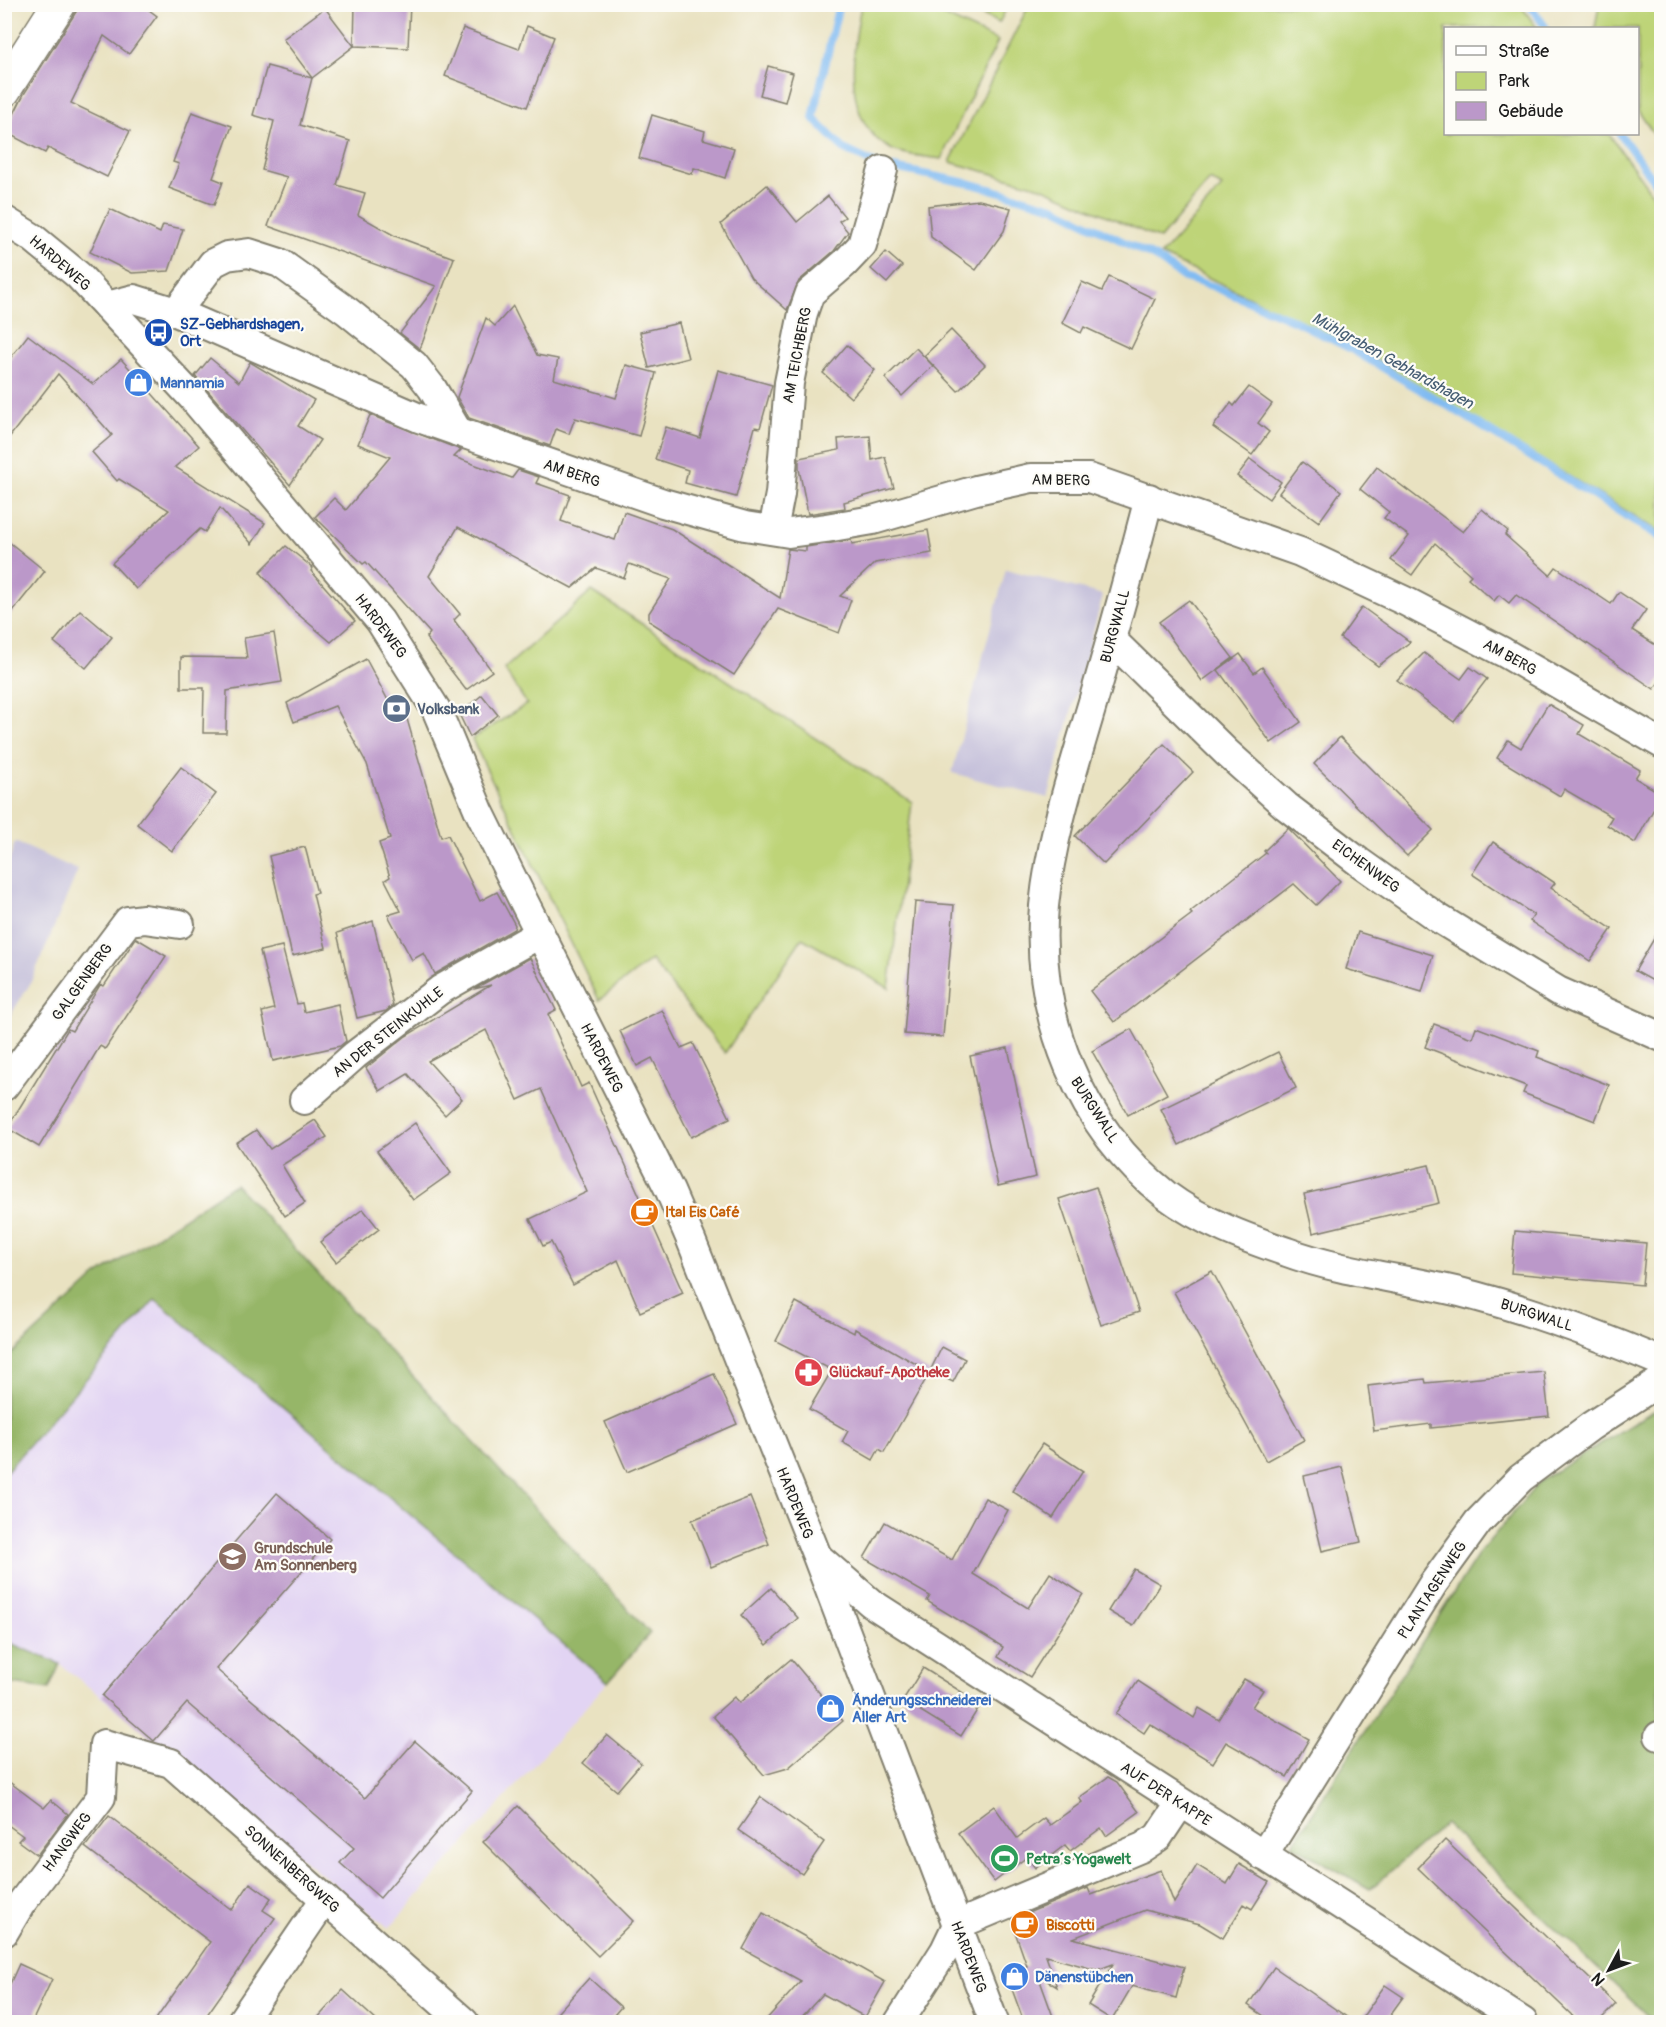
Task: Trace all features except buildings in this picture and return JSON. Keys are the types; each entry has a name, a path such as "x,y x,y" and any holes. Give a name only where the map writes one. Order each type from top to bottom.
{"main road":[{"path":"4,90 59,4"}],"street":[{"name":"AM TEICHBERG","path":"773,530 780,494 789,383 803,313 810,293 862,245 883,170"},
{"name":"HARDEWEG","path":"4,220 33,238 78,275 192,397 380,621 437,711 479,811 670,1191 817,1556 994,2022"},
{"path":"176,312 213,263 226,256 249,253 280,263 347,311 414,365 432,388 458,432"},
{"name":"AM BERG","path":"107,306 134,299 176,312 354,392 458,432 725,522 789,533 873,520 976,490 1031,478 1089,478 1300,552 1407,602 1503,652 1662,744"},
{"name":"BURGWALL","path":"1149,498 1053,848 1044,910 1043,948 1047,987 1055,1030 1071,1074 1112,1140 1166,1195 1223,1228 1302,1257 1404,1278 1514,1307 1662,1362"},
{"name":"EICHENWEG","path":"1112,639 1227,753 1286,806 1359,862 1438,918 1558,991 1662,1037"},
{"name":"GALGENBERG","path":"4,1086 128,921 144,919 180,924"},
{"name":"AN DER STEINKUHLE","path":"304,1100 355,1055 440,990 539,934"},
{"name":"PLANTAGENWEG","path":"1263,1856 1433,1584 1478,1522 1521,1478 1591,1426 1662,1380"},
{"name":"AUF DER KAPPE","path":"817,1556 871,1603 1180,1804 1523,2022"},
{"name":"SONNENBERGWEG","path":"104,1744 171,1763 464,2022"},
{"name":"HANGWEG","path":"4,1932 20,1905 101,1797 104,1744"},
{"path":"899,2022 945,1950 957,1925 1143,1847 1158,1837 1180,1804"},
{"path":"241,2022 325,1899"}],"shaded area":[{"path":"1006,569 1103,595 1048,798 952,773"},
{"path":"15,842 78,870 30,984 5,1024 5,873"},
{"name":"Grundschule Am Sonnenberg","path":"155,1299 608,1682 389,1928 60,1664 5,1641 5,1473"}],"green space":[{"path":"861,5 921,5 998,41 941,159 891,149 875,137 864,121 857,103 854,84 855,43"},
{"path":"963,5 1008,5 999,23"},
{"path":"1029,5 1524,5 1522,7 1536,27 1444,27 1444,135 1610,135 1661,206 1661,532 1364,352 1161,255 1222,187 1210,180 1160,239 1041,187 950,162"},
{"path":"1599,5 1661,5 1661,145 1639,112 1639,27 1595,27"},
{"path":"592,591 912,802 889,988 802,938 725,1053 651,960 599,1000 472,739 527,704 504,669"},
{"path":"235,1184 650,1633 608,1682 155,1299 5,1473 5,1360 96,1276"},
{"path":"1661,1406 1659,1736 1662,1747 1661,2022 1654,2022 1445,1824 1370,1889 1292,1845 1480,1552 1540,1481"},
{"path":"5,1641 60,1664 49,1689 5,1683"}],"waterway":[{"name":"Mühlgraben Gebhardshagen","path":"839,4 813,118 844,149 876,164"},
{"path":"1529,4 1545,27"},
{"path":"1621,135 1662,192"},
{"name":"Mühlgraben Gebhardshagen","path":"894,168 972,184 1054,207 1156,258 1184,278 1212,286 1293,320 1351,349 1465,416 1662,538"}],"place":[{"name":"SZ-Gebhardshagen, Ort","path":"159,333"},
{"name":"Mannamia","path":"139,383"},
{"name":"Volksbank","path":"396,709"},
{"name":"Ital Eis Café","path":"644,1212"},
{"name":"Glückauf-Apotheke","path":"808,1372"},
{"name":"Grundschule Am Sonnenberg","path":"233,1557"},
{"name":"Änderungsschneiderei Aller Art","path":"831,1709"},
{"name":"Petra´s Yogawelt","path":"1005,1859"},
{"name":"Biscotti","path":"1025,1925"},
{"name":"Dänenstübchen","path":"1014,1977"}]}
